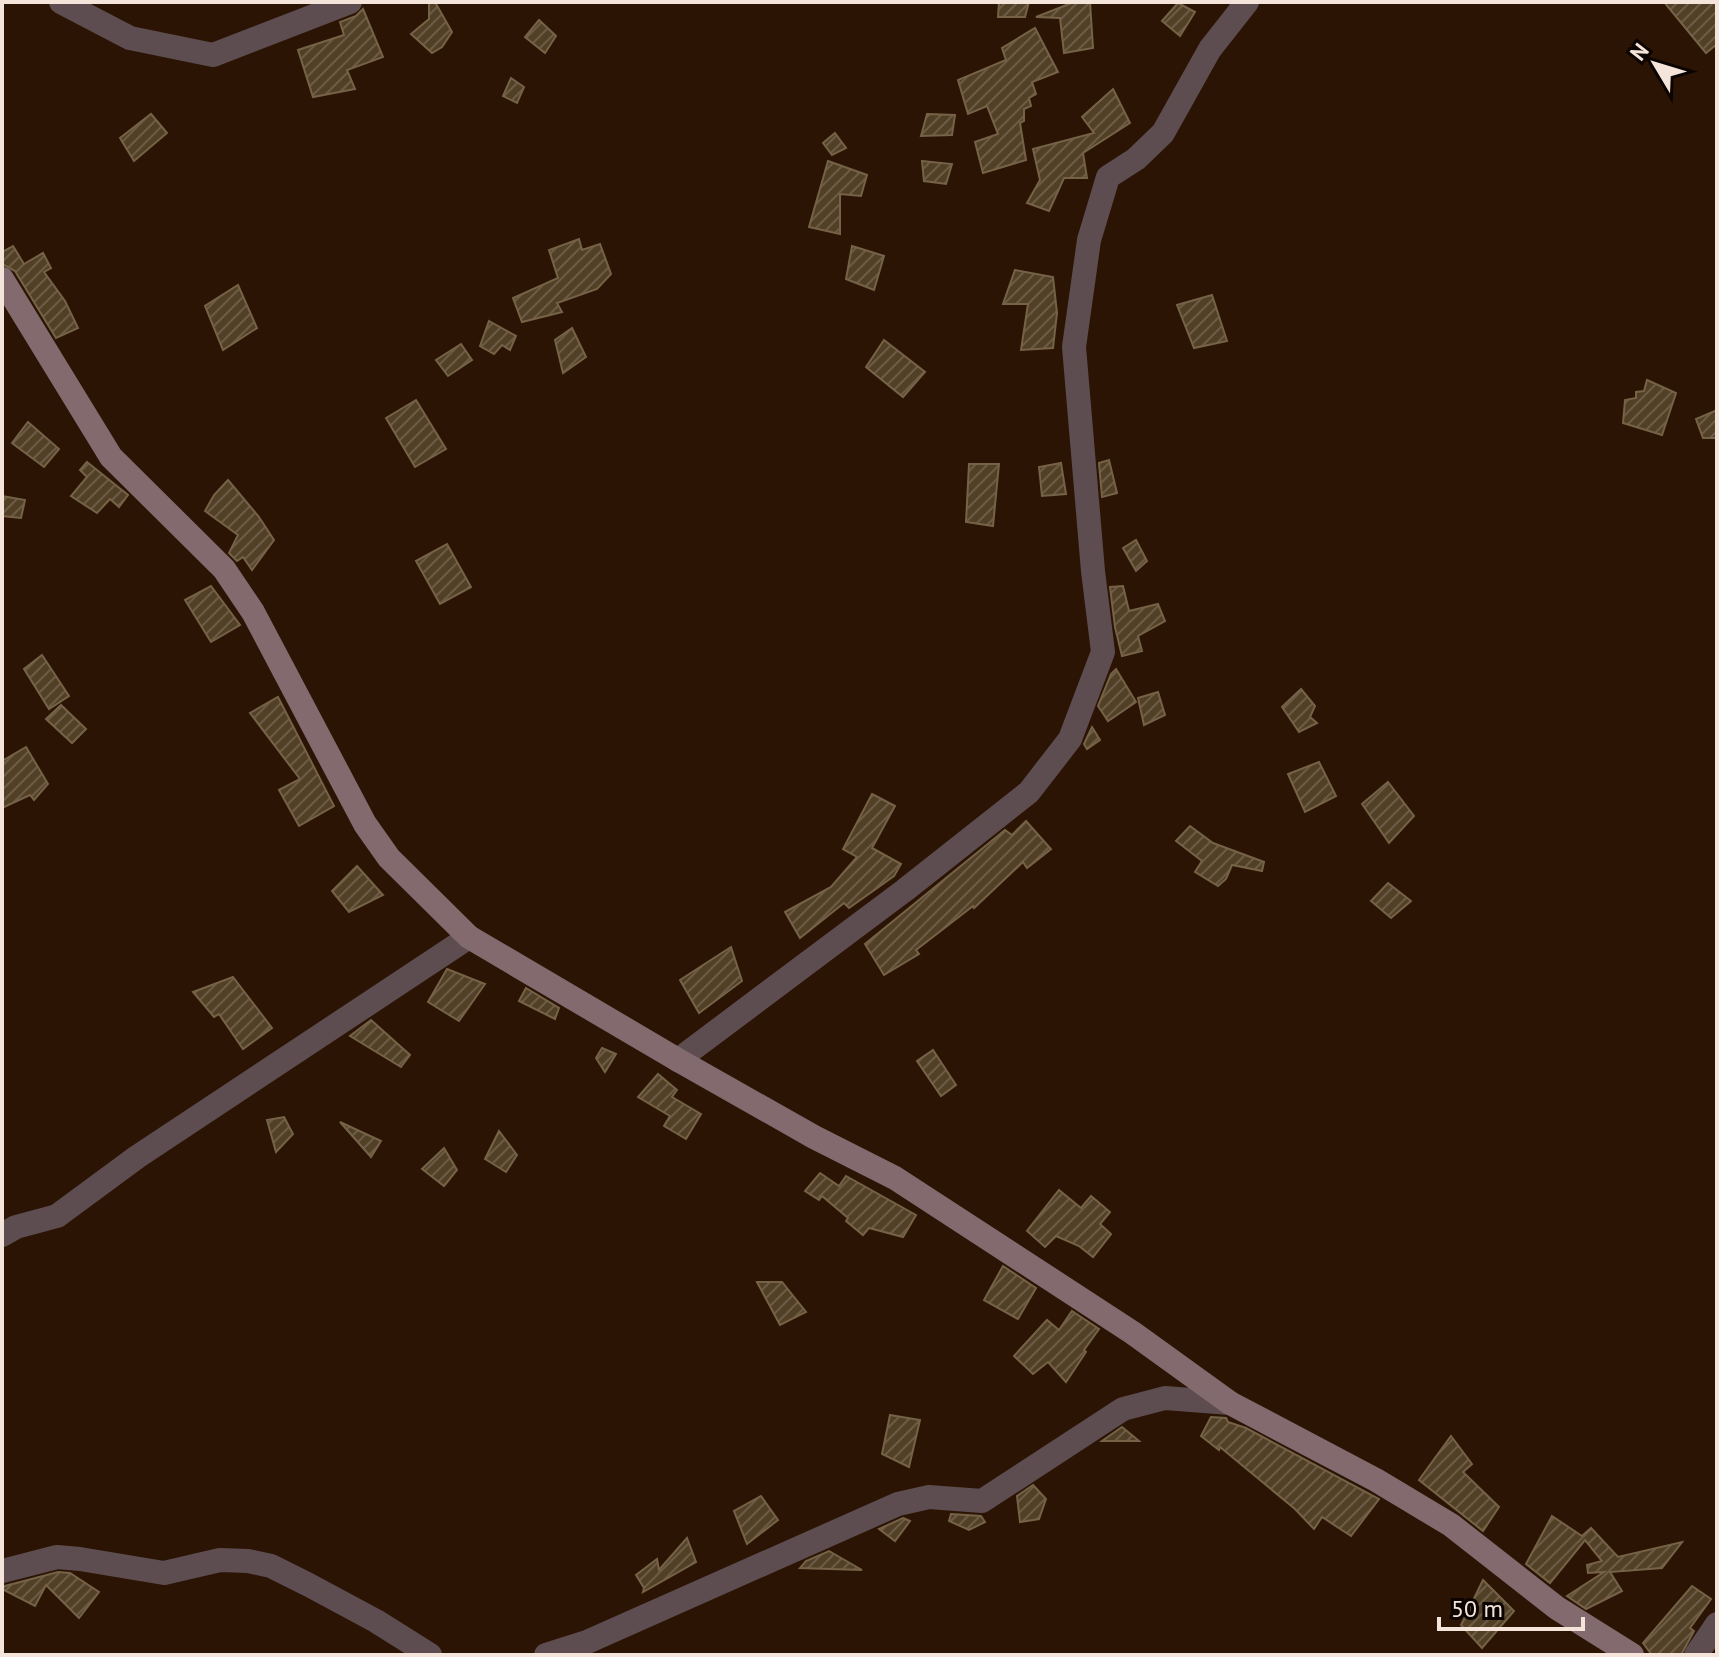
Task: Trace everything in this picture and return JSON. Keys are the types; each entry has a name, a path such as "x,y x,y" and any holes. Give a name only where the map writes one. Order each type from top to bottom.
{"street":[{"path":"61,2 130,38 213,55 350,2"},
{"path":"678,1060 905,890 1029,792 1070,739 1103,652 1074,347 1089,240 1108,177 1136,159 1163,133 1210,49 1247,2"},
{"path":"2,279 111,457 224,569 239,590 373,835 389,858 469,937 814,1137 895,1178 1107,1316 1230,1403 1376,1480 1451,1525 1557,1608 1632,1655"},
{"path":"2,1235 16,1227 57,1216 137,1157 469,937"},
{"path":"546,1655 587,1642 898,1504 929,1497 982,1501 1123,1409 1165,1398 1230,1403"},
{"path":"2,1571 57,1557 164,1573 220,1560 271,1566 376,1621 430,1655"},
{"path":"1696,1655 1717,1624"}],"building":[{"path":"429,2 435,2 452,32 442,47 432,53 411,34 429,19"},
{"path":"999,2 1029,2 1025,17 998,17"},
{"path":"1074,2 1090,2 1093,48 1064,53 1060,18 1036,17"},
{"path":"1664,2 1717,2 1717,44 1706,53"},
{"path":"1178,3 1195,12 1180,36 1162,21"},
{"path":"363,9 383,57 347,70 355,89 313,97 298,50 344,35 340,22 356,16"},
{"path":"539,20 556,36 545,53 525,37"},
{"path":"1035,28 1058,72 1032,82 1036,94 1029,98 1031,106 1024,109 1024,121 1020,123 1026,160 983,173 975,142 998,134 987,106 968,114 958,80 1006,60 1002,48"},
{"path":"511,78 524,87 517,103 503,96"},
{"path":"1113,89 1130,123 1083,153 1087,178 1064,178 1049,211 1027,203 1040,180 1033,149 1094,133 1082,117"},
{"path":"151,114 167,133 134,161 120,138"},
{"path":"927,114 955,115 952,135 921,136"},
{"path":"835,133 846,148 832,155 823,143"},
{"path":"828,161 867,175 861,196 840,194 840,234 809,227"},
{"path":"922,161 952,164 946,184 924,181"},
{"path":"579,239 582,250 600,244 611,274 597,289 557,303 562,312 522,322 513,298 558,278 549,250"},
{"path":"13,246 24,264 43,253 51,268 44,272 65,301 78,328 56,338 15,271 2,264 2,252"},
{"path":"852,246 884,256 874,290 846,279"},
{"path":"1015,270 1053,277 1057,313 1053,348 1021,350 1028,304 1003,304"},
{"path":"238,285 257,328 223,350 205,306"},
{"path":"1212,295 1227,341 1194,348 1177,305"},
{"path":"489,321 516,336 510,350 502,345 494,354 480,346"},
{"path":"572,328 586,357 563,373 555,340"},
{"path":"884,340 925,372 903,397 866,367"},
{"path":"461,344 472,360 448,376 436,360"},
{"path":"1647,380 1676,393 1662,435 1623,423 1625,400 1636,398 1636,392 1644,391"},
{"path":"416,400 446,449 415,467 386,418"},
{"path":"1717,410 1717,438 1703,438 1696,419"},
{"path":"28,422 59,449 44,467 12,443"},
{"path":"1109,460 1117,493 1102,497 1099,463"},
{"path":"87,462 128,495 119,507 110,499 97,513 71,496 87,477 80,470"},
{"path":"1061,463 1066,494 1042,496 1039,467"},
{"path":"969,464 999,464 993,526 966,522"},
{"path":"228,480 274,540 252,570 243,557 237,561 229,553 238,535 205,511"},
{"path":"2,496 25,500 21,518 2,516"},
{"path":"1136,540 1147,561 1136,571 1123,548"},
{"path":"447,544 471,587 440,604 416,561"},
{"path":"211,586 240,625 211,642 185,600"},
{"path":"1123,586 1129,611 1158,604 1165,621 1138,636 1142,651 1122,656 1110,587"},
{"path":"42,655 69,696 49,709 24,669"},
{"path":"1116,669 1136,702 1108,721 1098,706"},
{"path":"1301,689 1315,706 1310,717 1317,723 1299,732 1282,707"},
{"path":"1158,692 1165,715 1144,725 1138,698"},
{"path":"278,697 334,806 299,826 279,790 300,779 250,713"},
{"path":"61,705 86,729 72,743 46,719"},
{"path":"1092,727 1100,740 1087,749 1084,744"},
{"path":"26,747 48,784 34,800 30,795 2,808 2,761"},
{"path":"1319,762 1336,796 1305,812 1288,774"},
{"path":"1388,782 1414,816 1389,843 1362,804"},
{"path":"872,794 895,806 872,848 901,864 894,876 849,908 844,903 800,938 785,912 831,887 857,857 843,849"},
{"path":"1026,821 1051,849 1027,868 1023,862 974,908 916,950 919,954 884,975 865,944 1005,830 1012,835"},
{"path":"1190,826 1213,843 1264,862 1262,871 1232,865 1226,879 1218,886 1195,872 1202,861 1176,841"},
{"path":"357,866 383,895 349,912 332,891"},
{"path":"1388,883 1411,901 1391,918 1371,901"},
{"path":"731,947 742,981 699,1013 680,980"},
{"path":"447,969 485,984 459,1021 428,1002"},
{"path":"233,977 272,1028 243,1049 219,1014 214,1017 193,992"},
{"path":"526,988 559,1008 555,1019 519,1001"},
{"path":"371,1020 410,1055 401,1067 350,1036"},
{"path":"602,1048 616,1054 605,1072 596,1058"},
{"path":"933,1050 956,1085 941,1096 917,1061"},
{"path":"658,1074 677,1090 672,1097 701,1114 686,1139 664,1126 670,1116 638,1097"},
{"path":"284,1117 293,1134 276,1152 267,1120"},
{"path":"340,1122 381,1141 371,1157"},
{"path":"499,1131 517,1155 506,1172 485,1159"},
{"path":"444,1148 457,1170 444,1186 422,1169"},
{"path":"820,1173 839,1186 846,1176 916,1215 903,1237 869,1228 863,1235 822,1196 819,1200 805,1191"},
{"path":"1059,1190 1081,1208 1091,1196 1110,1212 1100,1224 1111,1234 1093,1257 1079,1246 1056,1236 1045,1247 1027,1231"},
{"path":"1003,1266 1036,1288 1018,1319 984,1300"},
{"path":"757,1282 782,1282 806,1312 780,1325"},
{"path":"1072,1311 1099,1329 1084,1350 1086,1352 1066,1382 1048,1362 1033,1374 1014,1356 1047,1320 1059,1330"},
{"path":"890,1415 920,1420 909,1467 882,1454"},
{"path":"1211,1417 1226,1418 1228,1422 1246,1428 1379,1499 1351,1536 1322,1517 1314,1529 1295,1509 1220,1447 1219,1450 1201,1436"},
{"path":"1122,1427 1139,1441 1102,1441"},
{"path":"1451,1436 1472,1464 1463,1472 1499,1507 1483,1531 1419,1480"},
{"path":"1033,1485 1046,1499 1039,1519 1020,1522 1017,1496"},
{"path":"761,1496 778,1520 747,1544 734,1511"},
{"path":"951,1514 981,1516 985,1522 969,1530 949,1521"},
{"path":"1552,1516 1582,1536 1591,1528 1618,1557 1682,1542 1662,1568 1610,1572 1622,1591 1586,1609 1567,1596 1604,1572 1588,1573 1587,1565 1602,1561 1585,1540 1550,1583 1526,1564"},
{"path":"903,1518 910,1521 895,1541 879,1529"},
{"path":"687,1538 696,1562 643,1592 644,1588 636,1575 657,1559 659,1570"},
{"path":"829,1551 862,1570 800,1568 806,1561"},
{"path":"58,1572 70,1573 99,1592 79,1618 46,1585 35,1606 2,1589 5,1586"},
{"path":"1483,1580 1514,1611 1482,1648 1461,1625"},
{"path":"1692,1586 1711,1599 1690,1628 1694,1631 1681,1655 1652,1655 1643,1643"}]}
